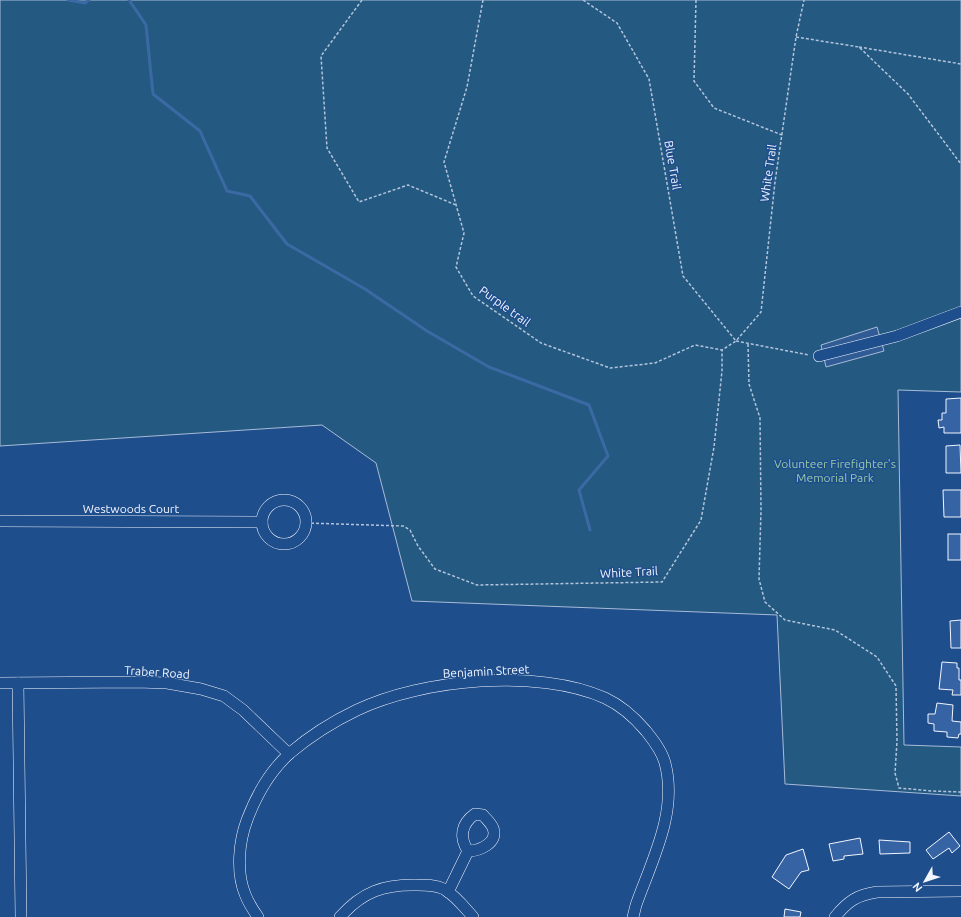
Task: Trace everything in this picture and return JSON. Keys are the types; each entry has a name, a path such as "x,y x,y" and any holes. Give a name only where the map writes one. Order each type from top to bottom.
{"street":[{"path":"819,356 897,336 961,312"},
{"path":"289,501 296,504 301,509 305,516 306,523 305,530 296,541 283,544 270,540 266,535 262,522 264,514 274,503 289,501"},
{"name":"Westwoods Court","path":"0,521 262,522"},
{"name":"Benjamin Street","path":"258,917 244,892 241,876 240,854 243,830 256,799 277,768 290,754 323,729 358,710 397,695 451,684 517,680 545,682 578,688 606,698 629,714 640,724 654,741 665,762 669,783 665,826 633,917"},
{"name":"Traber Road","path":"0,683 137,682 167,684 201,689 224,696 243,710 290,754"},
{"path":"18,683 21,917"},
{"path":"448,892 468,851"},
{"path":"340,917 348,908 361,898 383,888 402,885 427,885 442,888 458,899 473,917"},
{"path":"835,917 848,902 865,894 877,892 961,891"}],"path":[{"path":"362,0 321,56 327,148 359,202 408,185 456,205"},
{"name":"Purple trail","path":"483,0 467,87 444,162 464,232 456,267 473,296 541,343 610,368 656,363 695,345 722,350"},
{"name":"Blue Trail","path":"583,0 617,23 650,79 683,276 736,341"},
{"path":"696,0 694,81 714,108 782,135"},
{"name":"White Trail","path":"736,341 761,312 775,182 796,37 804,0"},
{"path":"796,37 961,64"},
{"path":"859,47 908,94 961,164"},
{"path":"722,350 736,341 819,356"},
{"path":"748,344 749,384 760,418 761,510 759,579 765,602 785,620 835,630 877,657 896,686 897,741 895,773 899,788 961,792"},
{"name":"White Trail","path":"306,523 403,526 410,530 418,546 435,569 477,585 662,582 701,520 714,446 722,371 722,350"}],"green space":[{"name":"Volunteer Firefighter's Memorial Park","path":"0,0 961,0 961,392 898,390 904,745 961,747 961,796 785,784 777,615 412,601 376,463 322,425 0,446"}],"shaded area":[{"path":"877,327 884,351 826,367 821,345"}],"building":[{"path":"961,398 961,433 944,433 944,427 939,428 938,420 942,420 942,413 946,413 946,399"},
{"path":"960,445 961,473 946,473 946,446"},
{"path":"943,490 961,490 961,517 944,517"},
{"path":"948,534 961,534 961,560 948,560"},
{"path":"961,620 961,648 951,648 950,621"},
{"path":"942,662 957,663 957,668 959,668 959,680 961,680 961,695 952,695 953,690 939,689"},
{"path":"937,703 953,705 952,721 961,722 961,734 959,734 958,738 947,737 947,732 934,731 934,724 928,723 928,714 935,714"},
{"path":"949,832 960,846 952,853 949,848 933,859 926,850"},
{"path":"860,838 863,854 844,856 844,859 833,861 829,844"},
{"path":"879,840 910,842 910,853 880,854"},
{"path":"803,849 809,870 801,872 789,889 772,877 786,855"},
{"path":"785,909 801,912 800,917 784,917"}],"waterway":[{"path":"68,0 85,3 89,0"},
{"path":"129,0 146,25 153,94 200,131 227,191 250,196 287,244 365,289 427,331 489,367 589,405 608,456 579,490 590,530"}]}
